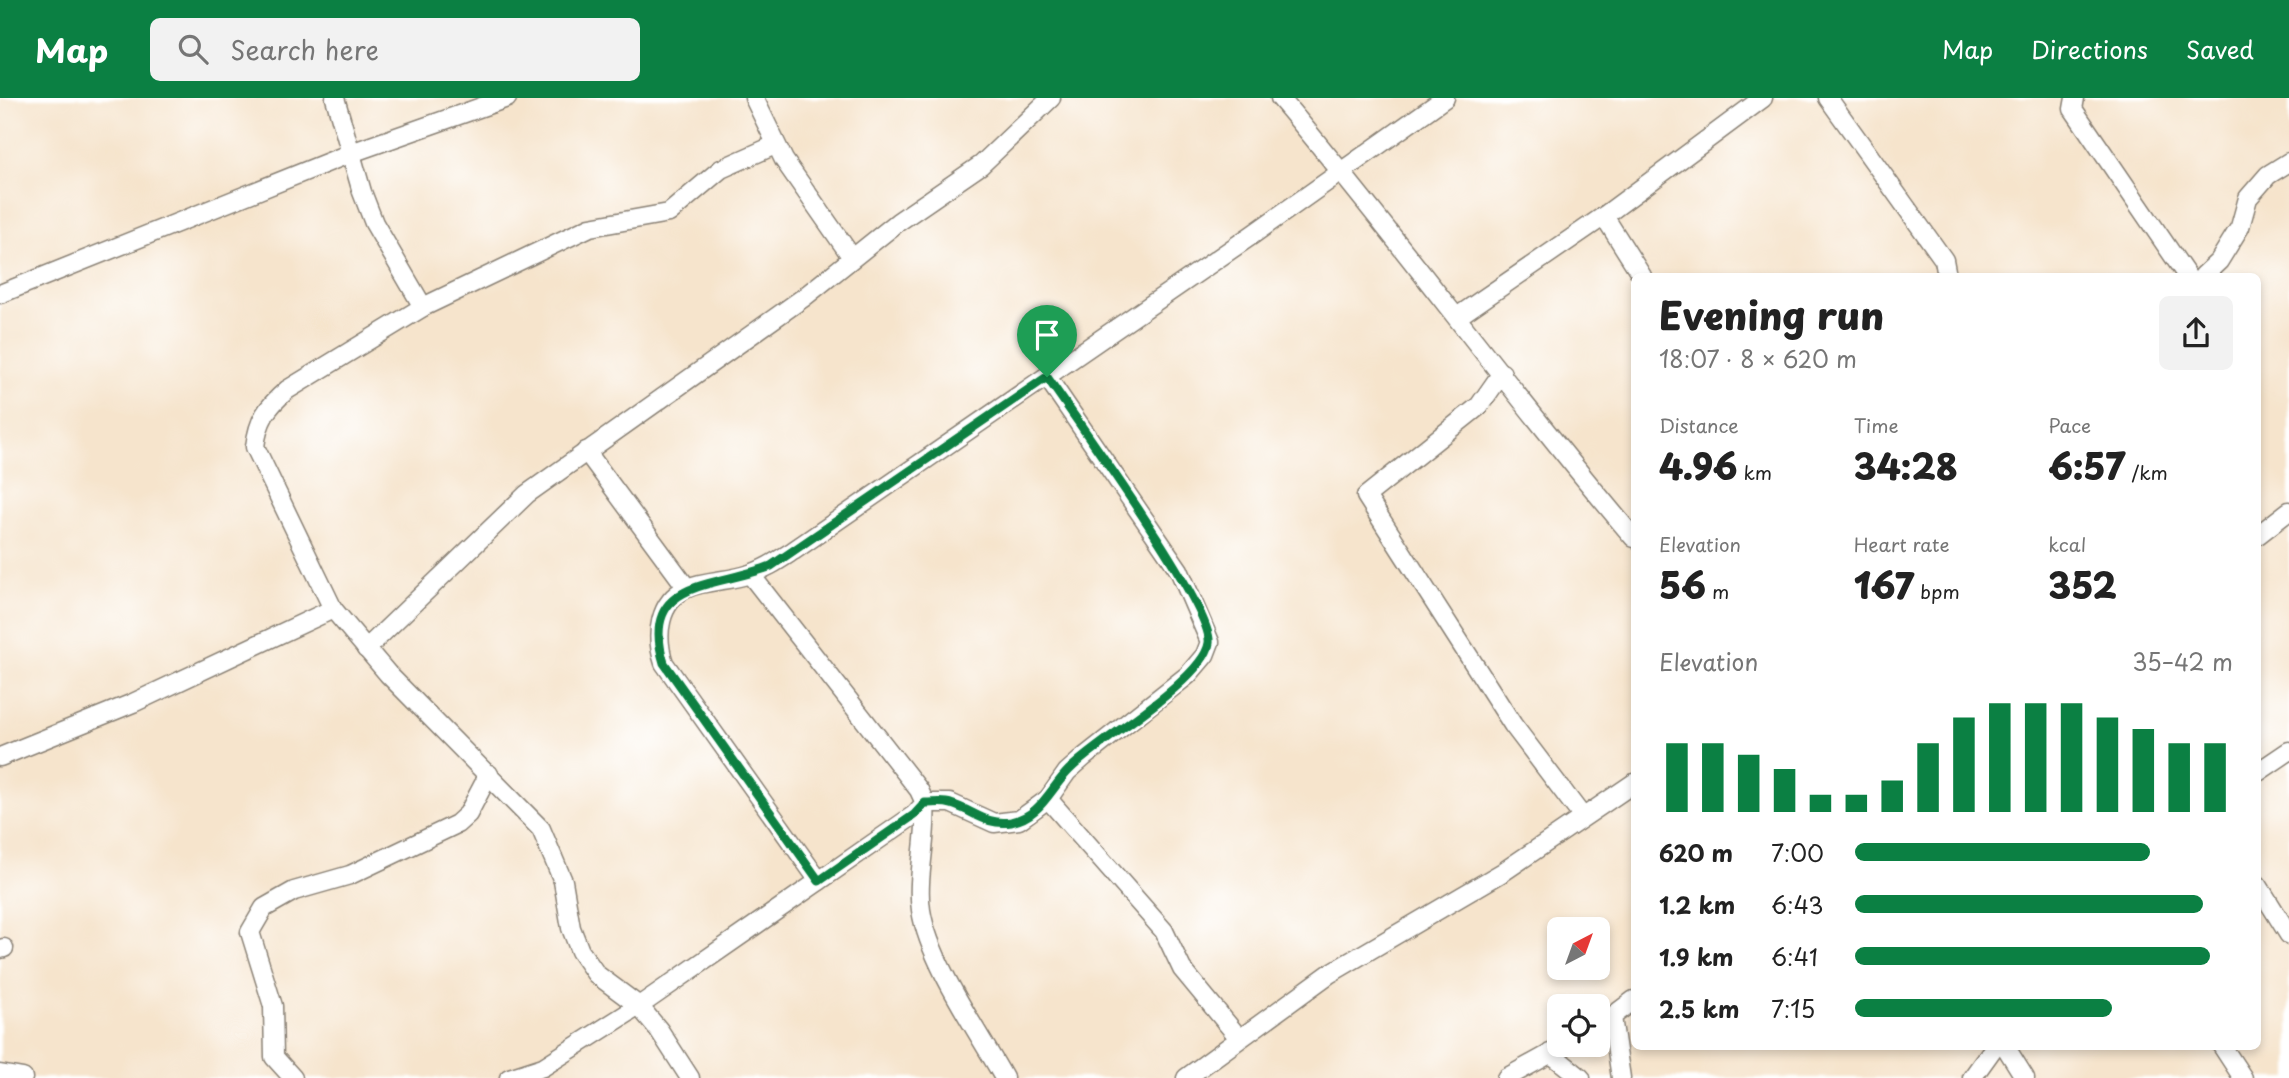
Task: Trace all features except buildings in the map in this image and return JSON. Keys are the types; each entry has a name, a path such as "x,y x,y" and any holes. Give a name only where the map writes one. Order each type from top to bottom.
{"street":[{"path":"335,98 374,223 423,307"},
{"path":"0,294 351,153 507,98"},
{"path":"754,98 775,145 851,256"},
{"path":"366,649 527,494 803,298 851,256 981,165 1051,98"},
{"path":"1280,98 1502,373 1540,426 1628,518"},
{"path":"819,881 664,663 658,644 662,616 670,601 687,588 750,574 793,551 1445,98"},
{"path":"1457,317 1604,216 1763,98"},
{"path":"1828,98 1944,260 1946,273"},
{"path":"2075,98 2073,109 2186,273"},
{"path":"690,1078 659,1030 639,1006 596,974 580,951 551,847 526,810 366,649 333,609 255,446 258,424 268,406 286,390 423,307 590,228 669,213 720,169 775,145"},
{"path":"2206,273 2218,261 2240,227 2248,198 2268,175 2289,162"},
{"path":"1604,216 1640,273"},
{"path":"1502,373 1479,406 1366,496 1513,725 1582,816"},
{"path":"509,1078 543,1067 639,1006 914,815 925,803 950,803 994,824 1019,820 1048,799 1075,764 1188,675 1205,655 1210,642 1178,570 1047,377"},
{"path":"586,452 687,588"},
{"path":"2261,533 2289,511"},
{"path":"750,574 919,790 925,803 926,836 920,908 925,927 933,951 1004,1078"},
{"path":"0,757 133,703 333,609"},
{"path":"2261,770 2289,751"},
{"path":"293,1078 274,1057 274,1006 253,947 250,932 254,920 273,900 350,875 457,824 467,814 489,774"},
{"path":"1186,1078 1329,974 1503,872 1631,785"},
{"path":"1048,799 1164,931 1182,969 1240,1038"},
{"path":"2261,890 2289,935"},
{"path":"1610,1018 1631,1002"},
{"path":"1610,1040 1621,1078"},
{"path":"1972,1078 1992,1050"},
{"path":"2008,1050 2025,1078"},
{"path":"2225,1050 2243,1078"},
{"path":"1506,1078 1547,1055"},
{"path":"1564,1057 1581,1078"},
{"path":"0,1074 23,1078"}],"route":[{"path":"1047,377 1178,570 1205,625 1210,642 1205,655 1188,675 1067,772 1048,799 1019,820 994,824 950,803 925,803 914,815 819,881 680,690 664,663 658,644 662,616 670,601 687,588 725,581 771,566 1047,377"}]}
